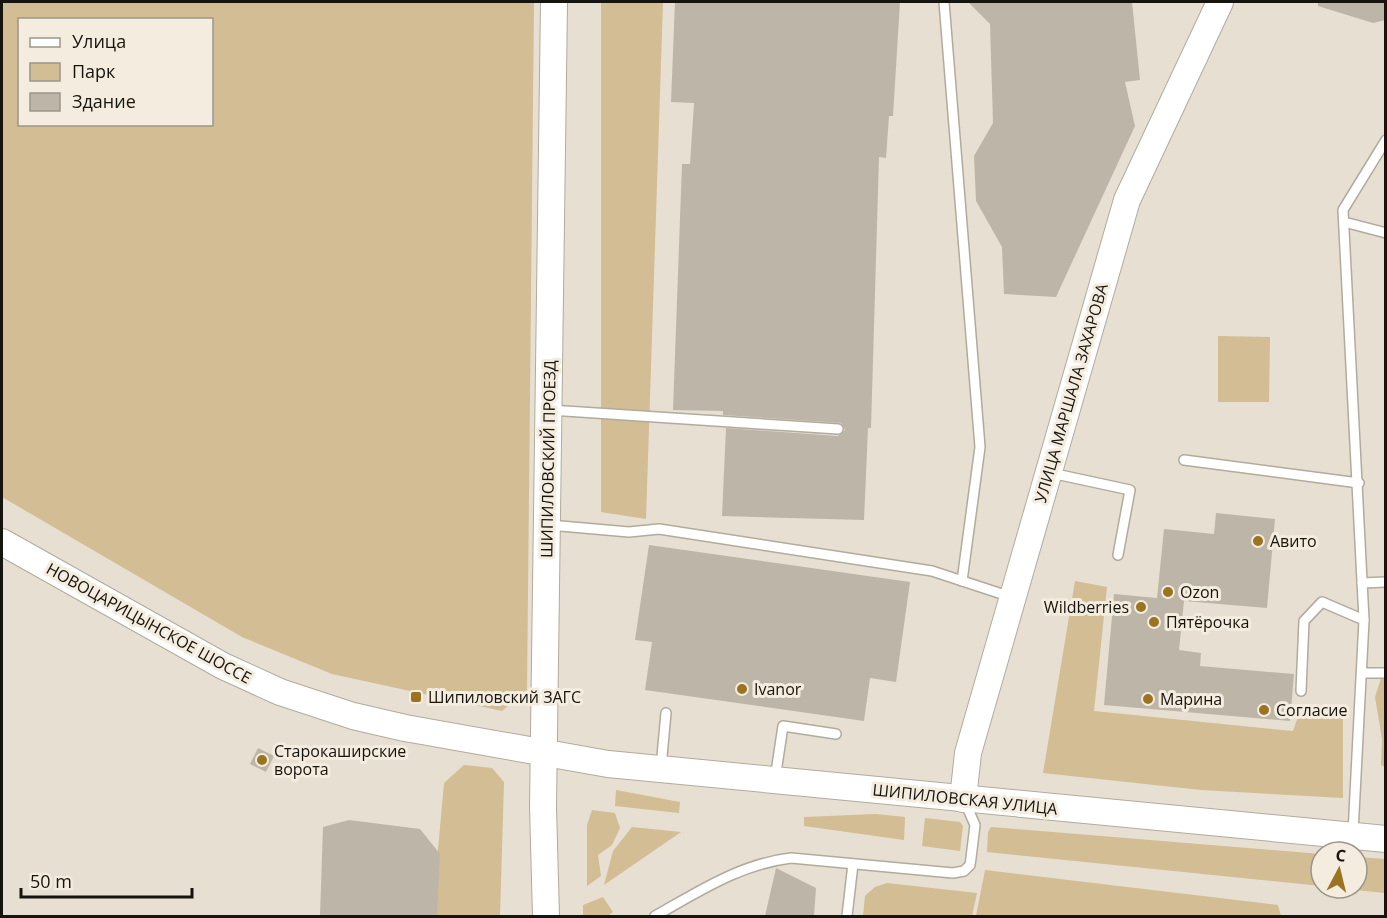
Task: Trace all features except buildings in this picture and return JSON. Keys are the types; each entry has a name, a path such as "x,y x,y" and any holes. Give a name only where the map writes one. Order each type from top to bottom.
{"main road":[{"name":"ШИПИЛОВСКИЙ ПРОЕЗД","path":"546,916 543,807 554,2"},
{"name":"УЛИЦА МАРШАЛА ЗАХАРОВА","path":"963,799 968,753 1127,200 1220,2"},
{"name":"НОВОЦАРИЦЫНСКОЕ ШОССЕ","path":"2,542 223,666 280,692 353,716 405,728 545,752"},
{"name":"ШИПИЛОВСКАЯ УЛИЦА","path":"545,752 608,764 1353,838 1386,839"}],"lane":[{"path":"944,2 980,447 962,581"},
{"path":"1353,838 1364,620 1359,483 1343,210 1386,140"},
{"path":"1344,222 1386,233"},
{"path":"549,410 838,429"},
{"path":"1184,460 1359,483"},
{"path":"1049,473 1130,490 1118,555"},
{"path":"547,525 629,531 659,529 932,571 1013,597"},
{"path":"1362,583 1386,582"},
{"path":"1301,691 1304,621 1322,602 1364,620"},
{"path":"1362,673 1386,673"},
{"path":"661,769 666,713"},
{"path":"775,779 783,726 836,734"},
{"path":"655,916 738,871 768,861 791,858 953,873 964,871 970,865 975,825 963,799"},
{"path":"847,916 853,864"}],"green space":[{"path":"2,2 534,2 527,690 502,711 332,674 242,637 2,497"},
{"path":"601,2 663,2 646,519 601,512"},
{"path":"1218,336 1270,337 1269,402 1218,402"},
{"path":"1075,581 1107,587 1094,711 1293,731 1299,714 1343,711 1343,798 1201,790 1043,773"},
{"path":"1385,666 1385,767 1381,765 1382,739 1375,697"},
{"path":"464,765 492,768 504,782 500,916 432,916 444,783"},
{"path":"616,790 680,802 679,813 615,806"},
{"path":"592,810 615,813 620,828 612,845 598,855 601,876 587,886 587,825"},
{"path":"876,814 905,817 904,840 804,826 804,817"},
{"path":"925,818 960,822 963,826 960,851 922,846"},
{"path":"632,827 681,832 604,885 613,851"},
{"path":"991,827 1309,853 1309,885 987,852 988,832"},
{"path":"1369,858 1385,859 1385,893 1369,891"},
{"path":"985,870 1278,905 1281,916 976,916"},
{"path":"887,883 977,893 972,916 863,916 865,896 875,887"},
{"path":"603,897 613,912 608,916 583,916 583,905"}],"place":[{"name":"Авито","path":"1258,541"},
{"name":"Ozon","path":"1168,592"},
{"name":"Wildberries","path":"1141,607"},
{"name":"Пятёрочка","path":"1154,622"},
{"name":"Ivanor","path":"742,689"},
{"name":"Шипиловский ЗАГС","path":"416,697"},
{"name":"Марина","path":"1148,699"},
{"name":"Согласие","path":"1264,710"},
{"name":"Старокаширские ворота","path":"262,760"}]}
